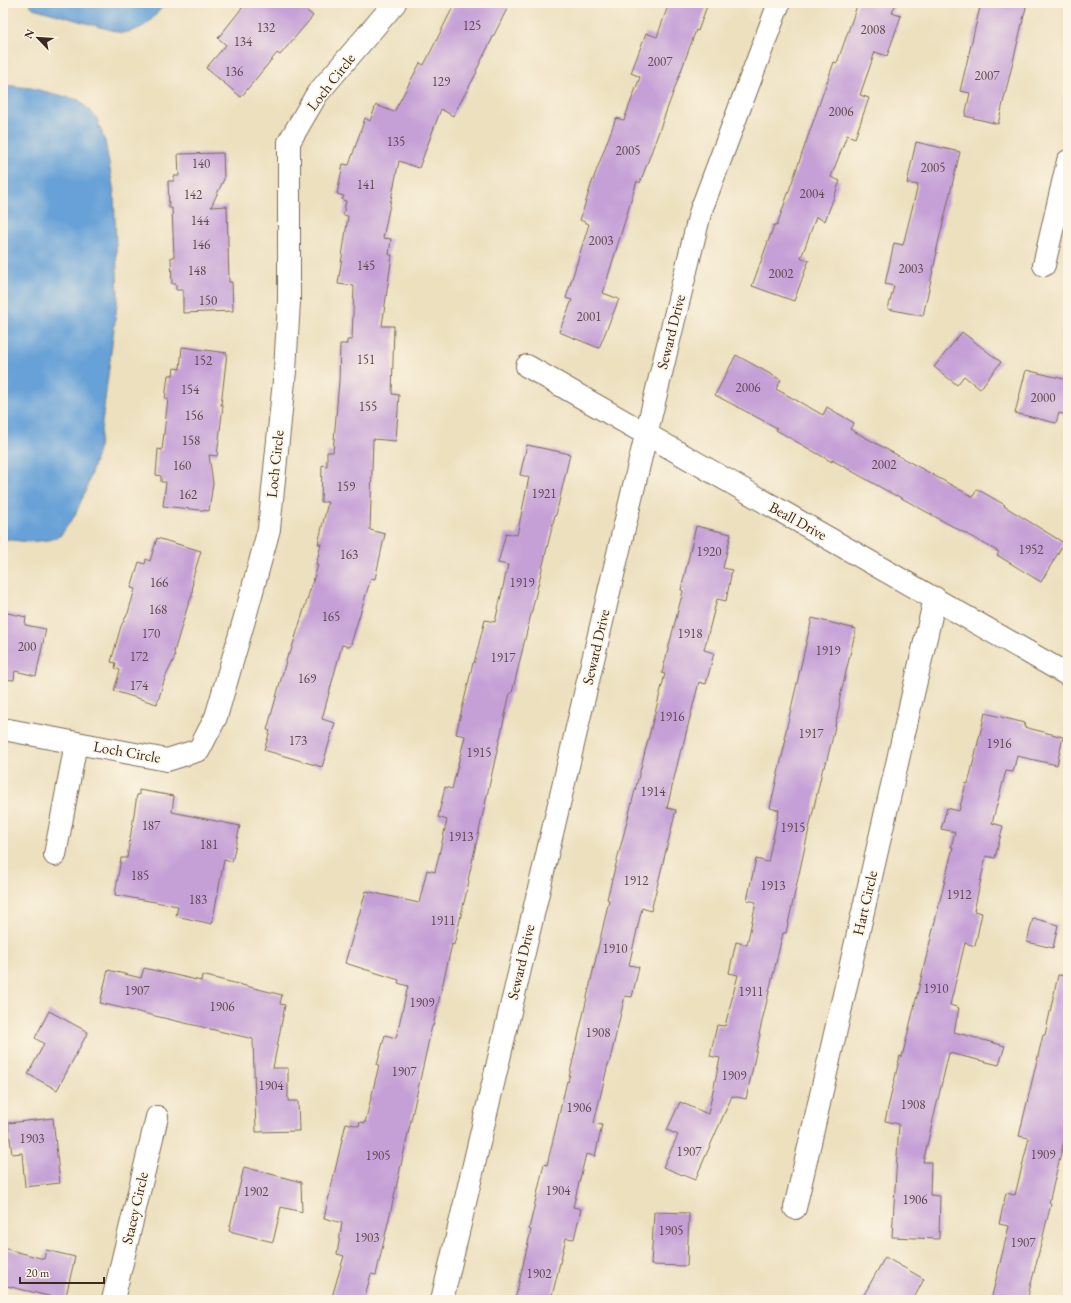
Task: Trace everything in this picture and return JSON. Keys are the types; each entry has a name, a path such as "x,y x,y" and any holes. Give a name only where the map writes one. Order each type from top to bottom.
{"street":[{"name":"Loch Circle","path":"3,729 167,760 199,750 216,717 269,529 285,371 288,316 289,142 317,94 395,3"},
{"name":"Seward Drive","path":"442,1300 646,435 700,213 779,3"},
{"path":"1044,265 1068,161"},
{"name":"Beall Drive","path":"527,366 1068,675"},
{"name":"Hart Circle","path":"795,1208 935,598"},
{"path":"56,856 76,743"},
{"name":"Stacey Circle","path":"113,1300 156,1117"}],"water":[{"path":"28,3 166,3 152,19 143,26 122,33 33,8"},
{"path":"3,85 31,88 79,100 96,117 105,141 114,192 118,297 99,447 86,490 74,517 60,536 49,540 29,542 3,539"}],"building":[{"path":"246,3 298,3 313,16 280,55 277,53 241,97 206,68 226,45 218,38"},
{"path":"455,3 510,3 476,71 477,72 453,116 441,109 419,168 399,161 383,238 391,239 389,255 392,255 382,326 394,326 392,394 399,395 396,441 373,439 370,530 385,534 375,579 371,578 350,647 342,645 322,719 335,723 322,767 264,750 270,731 267,730 288,654 290,654 318,565 316,565 321,544 318,544 328,502 321,502 322,465 327,466 327,452 333,452 339,381 340,344 347,344 347,340 352,340 354,286 338,284 348,216 343,215 346,201 342,200 344,196 337,194 343,164 349,165 365,118 370,121 376,105 394,112 420,63 424,65"},
{"path":"669,3 708,3 698,31 696,30 640,183 637,181 603,293 619,299 599,348 559,332 572,300 566,298 589,224 580,220 591,185 616,118 624,120 640,77 631,73 646,33 657,37"},
{"path":"858,3 896,3 892,13 901,16 887,56 875,52 860,95 869,98 855,138 847,135 831,177 840,181 825,221 816,217 801,258 809,260 794,301 752,286 774,225 777,225 834,62 837,63"},
{"path":"981,3 1027,3 998,124 965,116 970,93 960,91"},
{"path":"916,142 960,152 936,252 923,316 888,309 894,286 885,284 894,243 903,245 918,185 907,183"},
{"path":"223,153 224,179 211,207 227,206 229,282 232,282 233,311 183,313 183,290 176,290 176,284 172,284 171,257 174,257 172,208 169,208 168,181 174,181 174,176 179,176 178,154"},
{"path":"962,332 1001,362 980,389 964,376 957,385 934,367"},
{"path":"182,347 227,353 217,456 209,455 213,483 209,511 163,506 166,482 161,482 161,476 156,475 158,449 162,450 168,399 165,399 168,375 173,375 174,368 180,369"},
{"path":"736,355 781,380 776,389 823,415 827,407 854,423 850,429 973,497 977,489 1064,543 1041,582 997,555 999,552 832,460 832,462 776,430 777,428 715,395"},
{"path":"1026,370 1068,380 1068,415 1059,413 1056,423 1015,413"},
{"path":"527,445 570,454 512,693 510,693 469,881 454,945 452,944 432,1026 376,1275 371,1274 364,1300 331,1300 344,1256 337,1254 342,1223 324,1218 346,1123 359,1126 360,1122 365,1123 385,1035 396,1038 408,986 398,983 399,980 345,963 366,891 419,903 427,870 435,872 447,820 438,817 445,787 452,789 465,736 456,734 473,663 485,620 495,622 508,565 498,563 506,533 517,535 529,477 520,475"},
{"path":"696,526 731,534 723,568 732,570 726,601 717,599 704,650 714,653 706,684 699,682 681,749 667,808 676,810 651,911 642,908 629,965 639,967 632,997 625,996 594,1123 602,1125 595,1156 586,1154 573,1207 581,1209 574,1239 566,1238 551,1300 515,1300 544,1164 547,1165 567,1081 568,1082 609,900 607,899 665,674 662,673 683,591 681,590"},
{"path":"157,538 201,551 193,577 192,596 174,652 175,657 165,678 157,704 114,691 120,670 115,668 116,663 111,662 121,626 128,613 135,589 131,588 139,562 145,564 146,559 150,561"},
{"path":"3,612 26,617 25,625 46,629 36,676 15,671 14,680 3,679"},
{"path":"812,618 856,629 832,740 825,767 823,767 786,933 783,933 759,1034 746,1099 732,1096 695,1180 663,1167 678,1135 667,1130 680,1102 708,1114 720,1058 710,1056 717,1025 725,1026 738,975 729,973 736,942 747,945 756,902 747,900 756,859 768,862 779,810 770,808 786,739 784,739"},
{"path":"985,713 1025,723 1024,727 1063,737 1057,765 1017,756 1013,772 1006,771 992,823 1003,826 995,858 986,856 974,911 982,913 975,946 965,943 950,1005 959,1008 954,1032 1005,1046 999,1065 949,1053 923,1162 931,1162 930,1195 940,1196 939,1239 892,1237 899,1124 885,1121 953,847 951,847 955,832 941,829 947,808 959,811 966,783 968,784"},
{"path":"139,790 174,796 172,812 240,826 232,862 224,860 212,924 176,916 178,906 115,895 121,858 127,858"},
{"path":"1033,918 1058,925 1053,948 1027,942"},
{"path":"144,968 201,981 202,975 282,995 280,1004 285,1005 273,1068 288,1068 288,1101 298,1101 299,1131 256,1132 253,1039 100,1003 108,970 141,978"},
{"path":"1058,975 1068,976 1068,1124 1049,1203 1051,1204 1027,1300 991,1300 1009,1226 999,1224 1006,1193 1015,1195 1029,1138 1019,1136 1043,1035 1045,1035"},
{"path":"49,1011 88,1032 57,1090 28,1074 44,1044 35,1038"},
{"path":"53,1118 60,1183 25,1187 22,1153 12,1154 8,1123"},
{"path":"244,1167 301,1182 302,1212 281,1207 273,1242 229,1231"},
{"path":"654,1212 689,1213 687,1266 651,1265"},
{"path":"3,1248 44,1259 46,1250 75,1257 65,1300 3,1285"},
{"path":"885,1257 924,1279 913,1300 861,1300"}]}
